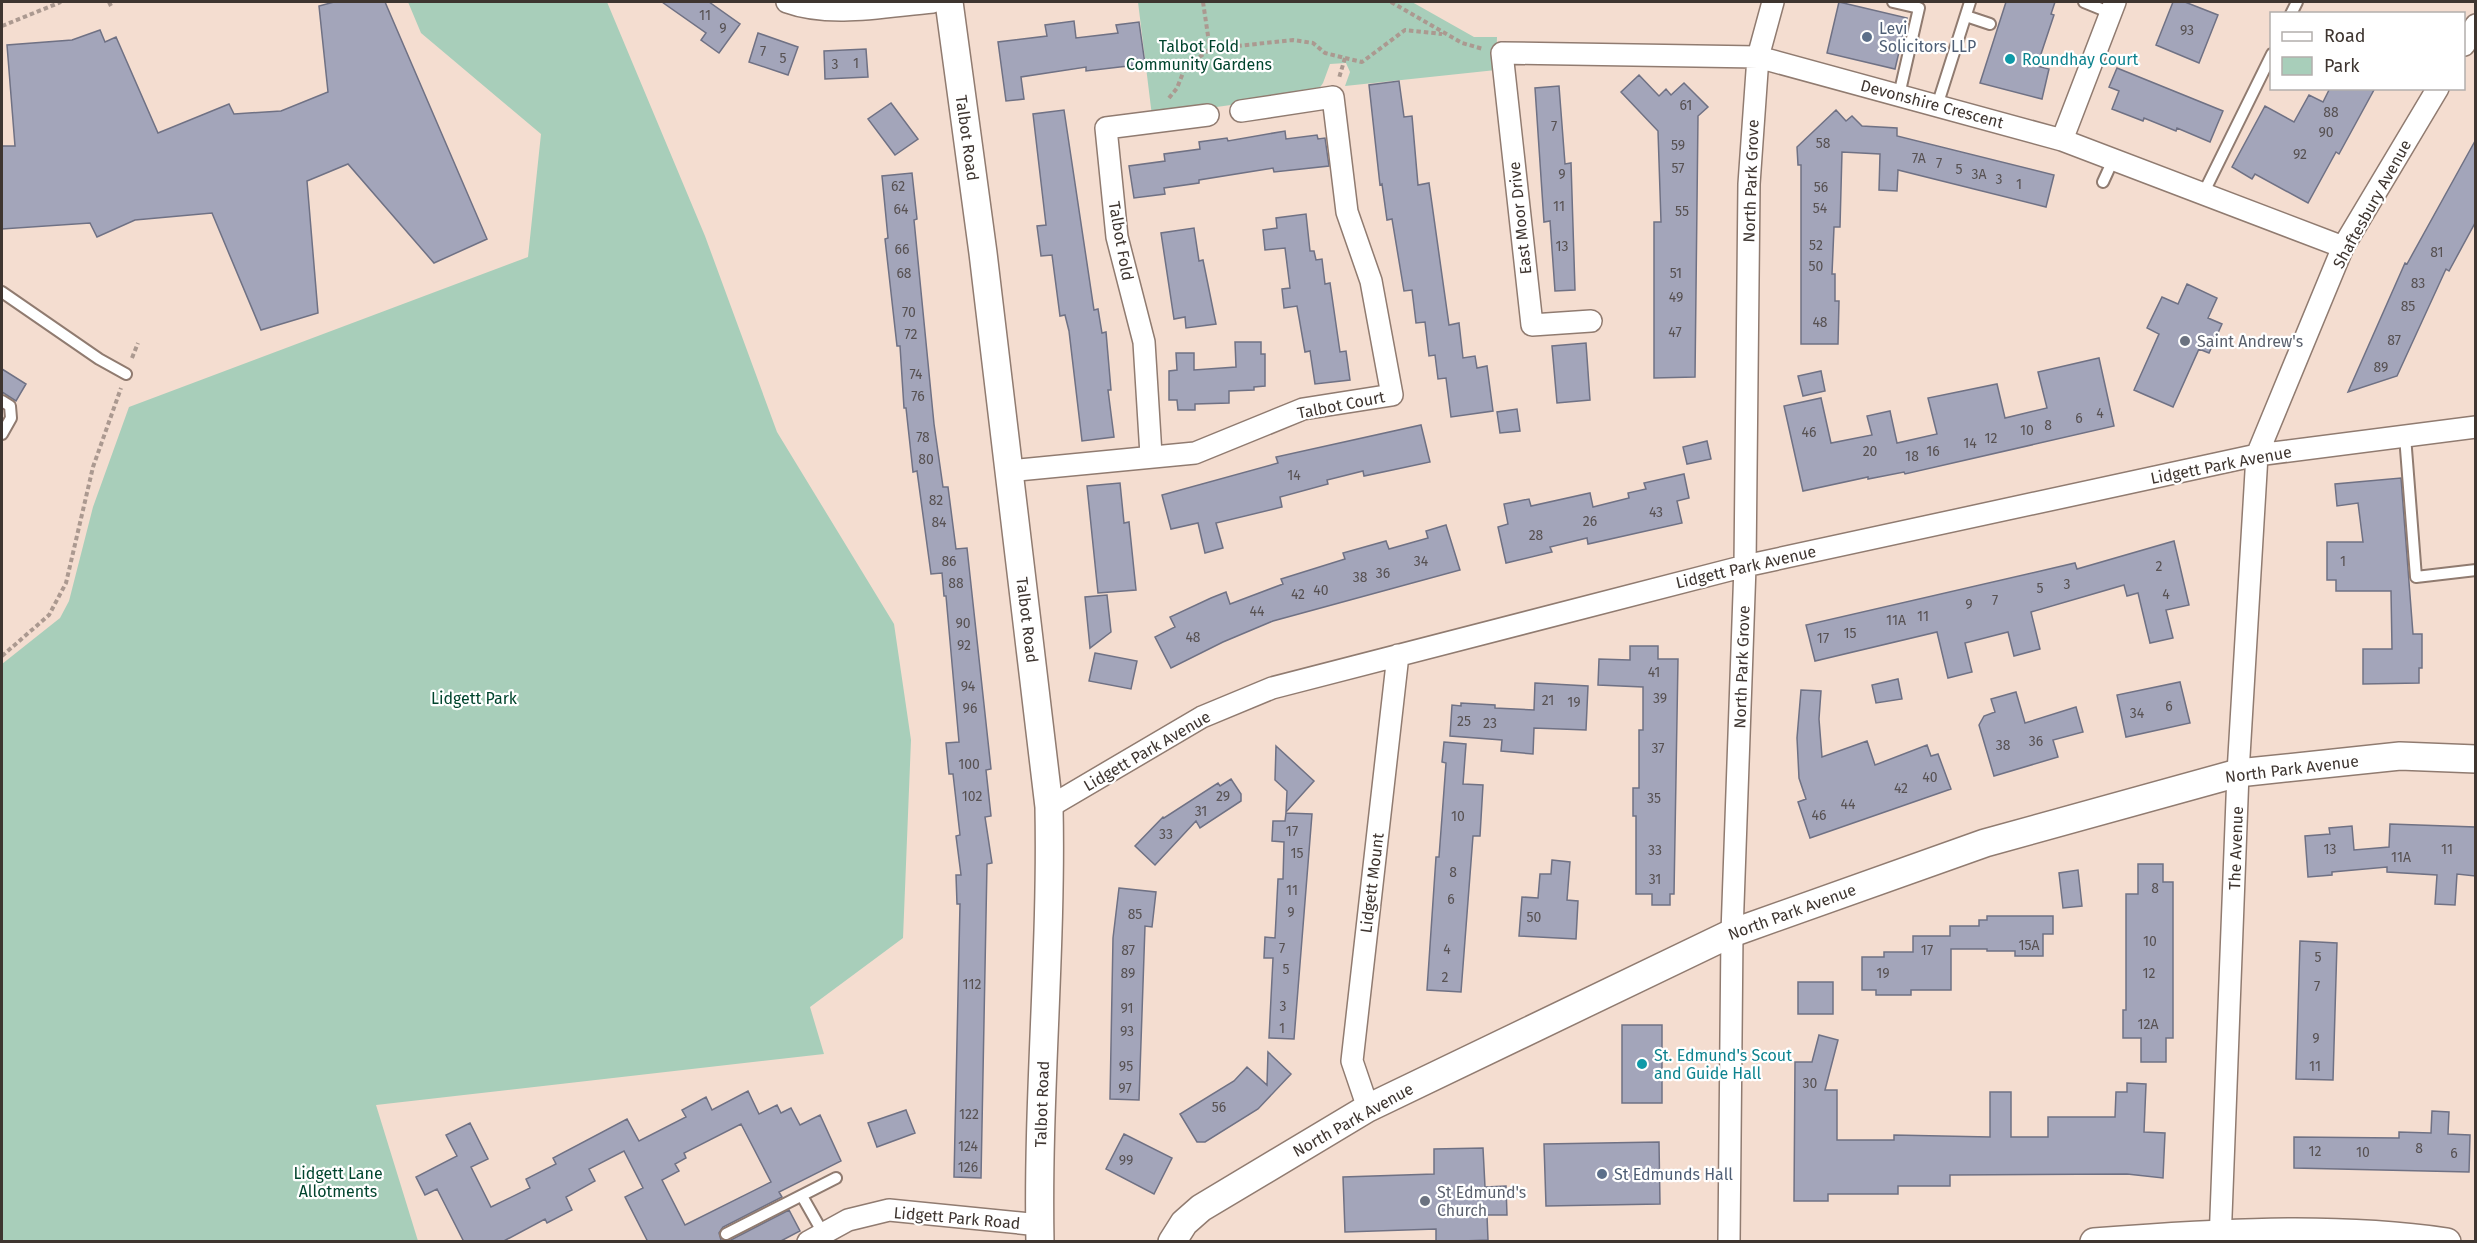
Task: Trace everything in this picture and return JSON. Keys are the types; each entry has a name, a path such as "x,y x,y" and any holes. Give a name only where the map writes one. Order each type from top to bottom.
{"street":[{"path":"787,2 806,9 877,7 933,2"},
{"name":"Talbot Road","path":"950,2 1049,807 1050,893 1040,1233"},
{"name":"North Park Grove","path":"1729,1242 1732,933 1745,566 1749,184 1758,57 1773,2"},
{"path":"2062,140 2113,7"},
{"path":"2465,42 2475,25"},
{"name":"Devonshire Crescent","path":"1502,53 1758,57 2062,140 2343,247"},
{"name":"East Moor Drive","path":"1502,53 1532,325 1590,321"},
{"name":"Shaftesbury Avenue","path":"2257,455 2343,247 2437,90"},
{"path":"1241,111 1333,97"},
{"name":"Talbot Court","path":"1008,471 1151,455 1195,453 1303,409 1392,395 1371,281 1347,212 1333,97"},
{"name":"Talbot Fold","path":"1151,455 1144,342 1117,237 1106,128 1208,115"},
{"name":"Lidgett Park Avenue","path":"1049,807 1202,717 1272,688 1745,566 2257,455 2475,427"},
{"name":"The Avenue","path":"2220,1237 2238,773 2257,455"},
{"name":"Lidgett Mount","path":"1368,1108 1352,1061 1398,655"},
{"name":"North Park Avenue","path":"1172,1242 1184,1223 1201,1208 1368,1108 1732,933 1985,843 2238,773 2400,756 2475,759"},
{"name":"Lidgett Park Road","path":"815,1238 848,1220 889,1210 1040,1233"},
{"path":"2094,1242 2319,1231 2410,1236 2447,1242"}],"lane":[{"path":"1893,2 1920,8 1899,96"},
{"path":"1937,106 1970,2"},
{"path":"2084,2 2113,7"},
{"path":"1966,16 1990,24"},
{"path":"2203,194 2270,56"},
{"path":"2103,182 2113,160"},
{"path":"2,292 99,359 126,374"},
{"path":"2,401 10,406 11,418 2,434"},
{"path":"2405,436 2416,577 2475,570"},
{"path":"726,1234 836,1178"},
{"path":"802,1196 815,1238"}],"path":[{"path":"2,26 61,2"},
{"path":"1203,2 1210,49"},
{"path":"1391,2 1447,35 1479,49 1502,53"},
{"path":"1162,103 1177,88 1185,68 1210,49 1293,40 1313,43 1325,53 1362,62 1406,30 1447,35"},
{"path":"1333,97 1345,58"},
{"path":"2,656 48,615 66,584 93,467 138,343"}],"green space":[{"name":"Lidgett Park","path":"408,2 607,2 705,236 777,432 894,624 911,740 903,938 810,1007 824,1054 376,1105 418,1241 2,1241 2,664 60,618 69,601 93,507 129,407 528,257 541,134 421,33"},
{"name":"Talbot Fold Community Gardens","path":"1138,2 1412,2 1474,37 1497,37 1496,70 1345,86 1350,72 1346,63 1330,64 1323,83 1316,93 1152,116"}],"building":[{"path":"334,2 385,2 487,239 434,263 348,164 307,181 318,313 261,330 212,213 135,220 97,237 90,223 2,229 2,146 15,146 7,45 72,40 100,30 105,42 116,37 158,133 229,104 234,114 281,111 328,92 319,6"},
{"path":"662,2 709,2 740,24 719,53 701,40 706,33"},
{"path":"1839,2 1907,18 1895,69 1827,53"},
{"name":"Roundhay Court","path":"2006,2 2055,2 2051,14 2054,15 2037,66 2049,69 2042,99 1980,83"},
{"path":"2173,2 2185,2 2218,15 2199,63 2156,45"},
{"path":"1074,21 1076,38 1118,33 1116,25 1139,22 1145,64 1086,71 1086,67 1021,77 1024,99 1006,101 998,42 1047,36 1045,25"},
{"path":"758,33 798,47 788,75 749,62"},
{"path":"866,49 868,77 825,79 824,51"},
{"path":"2117,68 2223,111 2210,142 2177,128 2176,131 2144,118 2143,121 2112,109 2119,91 2109,87"},
{"path":"1639,75 1659,96 1666,89 1671,95 1684,83 1708,107 1698,116 1695,377 1654,378 1654,222 1661,222 1658,131 1621,92"},
{"path":"1399,81 1404,117 1412,116 1418,185 1429,183 1449,325 1459,323 1463,358 1475,356 1477,368 1487,366 1493,411 1451,417 1446,378 1438,379 1435,355 1429,356 1425,322 1416,323 1412,290 1404,291 1392,219 1387,220 1382,184 1380,185 1369,85"},
{"path":"1559,86 1565,164 1571,163 1575,290 1555,291 1550,221 1544,222 1535,88"},
{"path":"2329,90 2374,90 2339,154 2336,152 2308,203 2255,174 2252,179 2232,167 2265,106 2294,122 2309,95 2323,102"},
{"path":"891,103 918,139 895,155 868,119"},
{"path":"1064,110 1094,310 1098,309 1102,333 1106,332 1111,390 1108,390 1114,437 1082,441 1069,331 1065,315 1060,316 1052,255 1041,256 1037,226 1046,225 1033,114"},
{"path":"1836,110 1846,121 1852,116 1862,126 1897,128 1897,136 2054,175 2046,207 1898,170 1897,191 1879,190 1880,154 1842,152 1840,227 1834,227 1832,274 1835,274 1835,301 1839,301 1838,344 1801,344 1801,165 1798,165 1797,147"},
{"path":"1285,131 1286,139 1317,135 1318,139 1325,138 1329,166 1274,172 1273,168 1199,180 1199,183 1164,188 1165,194 1134,198 1129,166 1165,161 1164,154 1200,149 1199,142 1227,138 1228,141"},
{"path":"2475,141 2475,223 2449,271 2446,269 2397,376 2348,392 2405,263 2407,264"},
{"path":"912,173 917,219 914,220 934,424 943,487 948,487 956,549 967,548 991,769 986,770 991,816 985,817 992,863 987,864 981,1178 954,1177 960,904 957,904 956,875 961,875 956,836 960,835 953,774 949,774 946,743 959,742 946,596 944,596 942,573 931,574 917,471 913,472 906,408 904,408 900,346 897,346 885,239 888,238 882,176"},
{"path":"1306,214 1310,251 1314,251 1316,260 1322,259 1325,284 1330,283 1340,352 1346,351 1350,380 1315,384 1310,351 1305,352 1297,306 1284,308 1282,289 1290,288 1285,248 1265,250 1263,230 1277,228 1276,218"},
{"path":"1194,228 1199,261 1203,260 1216,324 1186,328 1185,317 1174,319 1161,233"},
{"name":"Saint Andrew's","path":"2187,284 2217,298 2208,318 2222,324 2209,353 2199,349 2173,407 2134,390 2159,334 2147,328 2162,297 2178,304"},
{"path":"1235,342 1261,342 1261,354 1265,354 1265,386 1254,387 1254,390 1229,391 1229,403 1195,404 1195,410 1178,410 1177,400 1169,400 1169,371 1177,370 1176,353 1194,353 1194,370 1236,367"},
{"path":"1586,343 1590,400 1557,403 1552,346"},
{"path":"2099,358 2114,426 1905,474 1904,472 1868,479 1868,477 1803,491 1784,406 1821,398 1831,443 1872,435 1867,416 1890,411 1897,443 1937,434 1928,398 1997,384 2005,418 2047,408 2038,372"},
{"path":"2,369 26,384 16,401 2,392"},
{"path":"1821,371 1825,391 1803,396 1798,376"},
{"path":"1517,409 1520,431 1500,433 1497,412"},
{"path":"1421,425 1430,462 1364,476 1363,471 1327,480 1328,484 1280,497 1282,507 1216,523 1223,548 1205,553 1198,523 1171,529 1162,495 1278,463 1276,457"},
{"path":"1707,441 1711,459 1687,464 1683,447"},
{"path":"1684,474 1689,498 1677,501 1682,523 1588,544 1587,538 1550,547 1552,552 1506,563 1498,527 1508,524 1504,504 1529,499 1531,506 1590,493 1593,507 1629,498 1628,493 1646,489 1644,483"},
{"path":"2401,478 2413,634 2422,634 2422,668 2419,668 2419,683 2363,684 2363,649 2392,649 2391,591 2336,591 2336,580 2327,580 2327,542 2363,542 2358,503 2337,506 2335,484"},
{"path":"1120,483 1124,523 1129,522 1136,590 1098,593 1087,486"},
{"path":"1446,525 1460,570 1273,621 1223,642 1171,668 1155,637 1175,627 1170,617 1226,592 1230,604 1283,584 1281,579 1345,559 1343,553 1386,541 1389,549 1428,538 1426,531"},
{"path":"2174,541 2189,605 2166,610 2173,638 2150,643 2138,593 2127,596 2124,585 2031,612 2040,649 2014,656 2008,632 1965,643 1972,672 1948,678 1937,632 1815,661 1806,625 2075,563 2077,569"},
{"path":"1107,595 1111,632 1090,648 1085,597"},
{"path":"1630,646 1658,646 1658,659 1678,659 1674,894 1670,894 1670,905 1652,905 1652,894 1636,894 1636,816 1633,816 1633,788 1639,788 1639,730 1643,730 1643,687 1598,685 1599,659 1630,660"},
{"path":"1095,653 1137,661 1131,689 1089,681"},
{"path":"1898,679 1902,699 1876,703 1872,685"},
{"path":"2180,682 2190,723 2126,737 2117,695"},
{"path":"1535,683 1588,686 1586,730 1534,728 1533,754 1501,751 1502,740 1450,736 1452,705 1461,706 1461,703 1495,705 1495,708 1534,710"},
{"path":"1801,690 1821,691 1819,719 1822,757 1867,741 1875,765 1927,745 1931,756 1938,754 1951,789 1810,838 1798,802 1806,799 1799,778 1797,738"},
{"path":"2016,692 2025,723 2076,707 2083,732 2053,740 2058,757 1994,776 1979,725 1984,716 1995,712 1991,699"},
{"path":"1444,742 1466,744 1463,784 1483,785 1480,836 1473,836 1461,992 1427,990 1436,857 1439,857 1446,763 1442,762"},
{"path":"1276,746 1314,781 1286,812 1287,791 1275,780"},
{"path":"1231,779 1241,794 1241,801 1200,828 1196,821 1155,865 1135,846 1163,817 1218,783 1220,786"},
{"path":"1286,813 1312,814 1294,1039 1269,1038 1273,958 1264,958 1265,937 1275,938 1278,879 1283,879 1284,842 1272,841 1273,821 1285,821"},
{"path":"2390,824 2475,827 2475,876 2457,874 2455,905 2435,904 2437,875 2387,872 2387,867 2332,872 2332,875 2308,877 2305,836 2330,834 2329,828 2352,826 2354,850 2389,847"},
{"path":"1552,860 1570,862 1567,900 1578,901 1576,939 1519,936 1522,897 1538,898 1540,874 1551,874"},
{"path":"2138,864 2163,864 2163,882 2173,882 2173,1038 2166,1038 2166,1062 2141,1062 2141,1038 2123,1038 2123,1010 2126,1010 2126,894 2138,894"},
{"path":"2078,870 2082,906 2063,908 2059,873"},
{"path":"1119,888 1156,892 1152,927 1145,926 1139,1100 1110,1099 1113,938"},
{"path":"1987,916 2053,916 2053,934 2043,934 2043,956 2015,956 2015,951 1951,949 1951,990 1911,990 1911,995 1876,995 1876,990 1862,990 1862,957 1884,957 1884,952 1913,952 1913,936 1950,936 1950,926 1979,926 1979,920 1987,920"},
{"path":"2300,941 2337,943 2333,1080 2296,1079"},
{"path":"1798,982 1833,982 1833,1014 1798,1014"},
{"name":"St. Edmund's Scout and Guide Hall","path":"1622,1025 1662,1025 1662,1103 1622,1103"},
{"path":"1819,1035 1838,1040 1825,1090 1837,1090 1837,1140 1894,1140 1894,1135 1990,1137 1990,1092 2011,1092 2011,1137 2048,1137 2048,1117 2115,1117 2116,1092 2127,1092 2127,1083 2146,1084 2144,1132 2165,1133 2163,1178 2127,1174 1950,1175 1950,1186 1898,1186 1898,1194 1828,1194 1828,1201 1794,1201 1795,1062 1812,1062"},
{"path":"1268,1052 1291,1074 1258,1109 1205,1142 1197,1142 1180,1114 1234,1081 1247,1067 1267,1085"},
{"path":"748,1091 759,1114 777,1105 781,1113 791,1108 800,1125 820,1115 841,1161 779,1192 782,1197 723,1227 719,1233 721,1240 729,1241 789,1210 800,1231 779,1242 648,1242 625,1197 643,1188 624,1151 589,1169 595,1181 566,1197 572,1210 547,1223 545,1219 502,1242 464,1242 437,1189 425,1195 416,1177 457,1156 446,1135 470,1123 488,1159 471,1167 491,1207 530,1188 526,1179 556,1164 553,1158 627,1119 639,1141 686,1117 682,1110 706,1097 712,1110","holes":["741,1124 771,1182 685,1225 662,1180 679,1171 675,1164 686,1158 684,1153"]},
{"path":"906,1110 915,1133 877,1147 868,1123"},
{"path":"2432,1111 2449,1112 2448,1134 2470,1135 2469,1172 2294,1168 2294,1137 2399,1138 2399,1132 2431,1133"},
{"path":"1124,1134 1172,1158 1154,1194 1106,1169"},
{"name":"St Edmunds Hall","path":"1659,1142 1660,1204 1546,1206 1544,1144"},
{"name":"St Edmund's Church","path":"1483,1148 1485,1187 1506,1186 1507,1215 1487,1215 1488,1240 1436,1242 1436,1229 1345,1232 1343,1177 1434,1174 1434,1149"}],"place":[{"name":"Levi Solicitors LLP","path":"1867,37"},
{"name":"Roundhay Court","path":"2010,59"},
{"name":"Saint Andrew's","path":"2185,341"},
{"name":"St. Edmund's Scout and Guide Hall","path":"1642,1064"},
{"name":"St Edmunds Hall","path":"1602,1174"},
{"name":"St Edmund's Church","path":"1425,1201"}],"park label":[{"name":"Lidgett Lane Allotments","path":"338,1182"}]}
